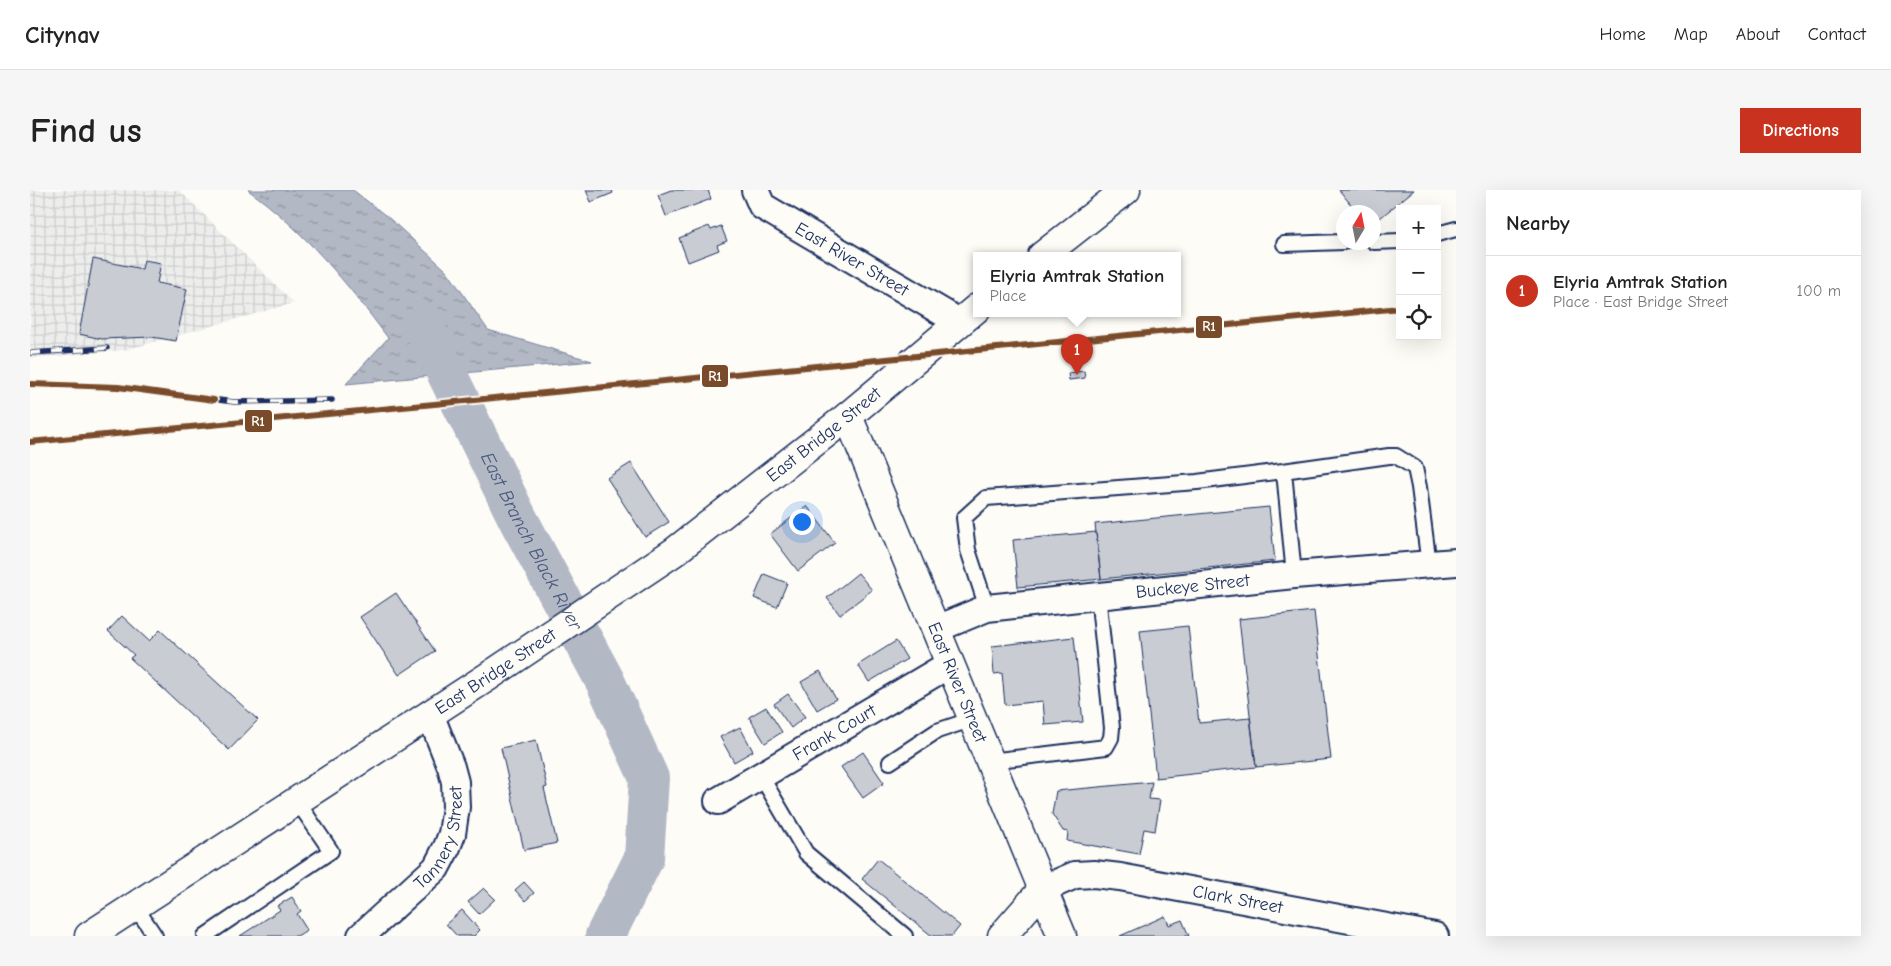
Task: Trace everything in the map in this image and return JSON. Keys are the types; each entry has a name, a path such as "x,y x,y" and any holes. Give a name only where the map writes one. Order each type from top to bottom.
{"main road":[{"path":"1047,252 1126,190"},
{"name":"East Bridge Street","path":"89,936 489,676 674,552 848,416 968,315"},
{"name":"East River Street","path":"848,416 1062,936"},
{"path":"1002,936 1043,889"}],"street":[{"name":"East River Street","path":"755,190 762,206 968,315"},
{"name":"Buckeye Street","path":"936,629 987,608 1294,575 1456,562"},
{"name":"Frank Court","path":"718,801 950,664"},
{"name":"Tannery Street","path":"361,936 436,868 452,834 456,807 454,782 451,767 430,714"},
{"name":"Clark Street","path":"1043,889 1075,875 1094,874 1120,877 1435,936"}],"lane":[{"path":"1441,233 1456,229"},
{"path":"1381,242 1396,241"},
{"path":"1284,244 1336,242"},
{"path":"987,608 968,550 964,518 986,498 1197,482 1389,456 1396,456 1415,468 1429,564"},
{"path":"1283,471 1286,482 1294,575"},
{"path":"990,761 1106,747 1111,738 1112,728 1098,595"},
{"path":"890,762 937,731 973,719"},
{"path":"760,776 806,853 905,936"},
{"path":"205,936 331,851 298,800"},
{"path":"135,906 155,936"}],"shaded area":[{"path":"30,190 179,190 294,303 125,350 30,358"}],"water":[{"path":"248,190 353,190 390,219 447,271 488,330 592,361 346,384 388,338 324,258 288,222"}],"building":[{"path":"586,190 612,190 613,193 591,202"},
{"path":"671,190 708,190 711,199 666,216 658,195"},
{"path":"1339,190 1414,190 1381,217 1381,205 1351,205"},
{"path":"709,226 711,230 721,226 727,241 717,245 719,250 688,262 679,238"},
{"path":"93,259 142,269 144,260 161,263 157,283 187,289 176,341 152,337 102,339 79,334"},
{"path":"1084,371 1085,378 1069,380 1068,373"},
{"path":"631,463 669,522 645,537 607,478"},
{"path":"807,506 835,543 798,571 770,534"},
{"path":"1269,507 1275,561 1101,579 1095,524"},
{"path":"1096,532 1101,579 1018,587 1013,540"},
{"path":"858,573 872,590 840,615 827,598"},
{"path":"764,574 787,583 777,607 754,598"},
{"path":"396,593 435,651 399,675 360,617"},
{"path":"1314,611 1331,759 1256,767 1239,619"},
{"path":"122,616 149,641 160,630 258,720 229,750 130,658 134,655 108,631"},
{"path":"1188,626 1199,723 1250,718 1256,767 1156,778 1140,631"},
{"path":"1074,637 1083,722 1045,725 1043,701 1005,705 1002,673 994,674 992,646"},
{"path":"896,641 907,659 869,682 858,665"},
{"path":"820,671 836,699 817,710 801,682"},
{"path":"788,694 805,717 791,728 774,704"},
{"path":"766,707 782,732 765,743 749,717"},
{"path":"740,727 753,751 734,762 720,737"},
{"path":"536,740 547,787 544,788 557,843 524,850 501,748"},
{"path":"863,752 884,783 863,798 841,767"},
{"path":"1152,782 1149,799 1160,800 1155,831 1144,829 1139,854 1067,841 1068,832 1063,831 1052,814 1056,791"},
{"path":"878,859 960,926 952,936 932,936 862,879"},
{"path":"524,882 534,893 525,901 515,890"},
{"path":"484,888 495,899 479,914 468,902"},
{"path":"292,897 301,911 297,914 307,930 297,936 240,936 280,910 277,906"},
{"path":"462,910 480,930 474,936 457,936 446,924"},
{"path":"1165,916 1169,925 1182,920 1189,936 1120,936"}],"waterway":[{"name":"East Branch Black River","path":"423,325 518,519 605,681 649,778 644,858 605,936"}],"railway":[{"path":"30,353 107,348"},
{"path":"30,384 118,387 234,402 332,400"}],"transit line":[{"name":"R1","path":"30,442 373,410 1396,308"},
{"name":"R1","path":"30,384 118,387 214,400"}],"place":[{"name":"Elyria Amtrak Station","path":"1077,375"}]}
